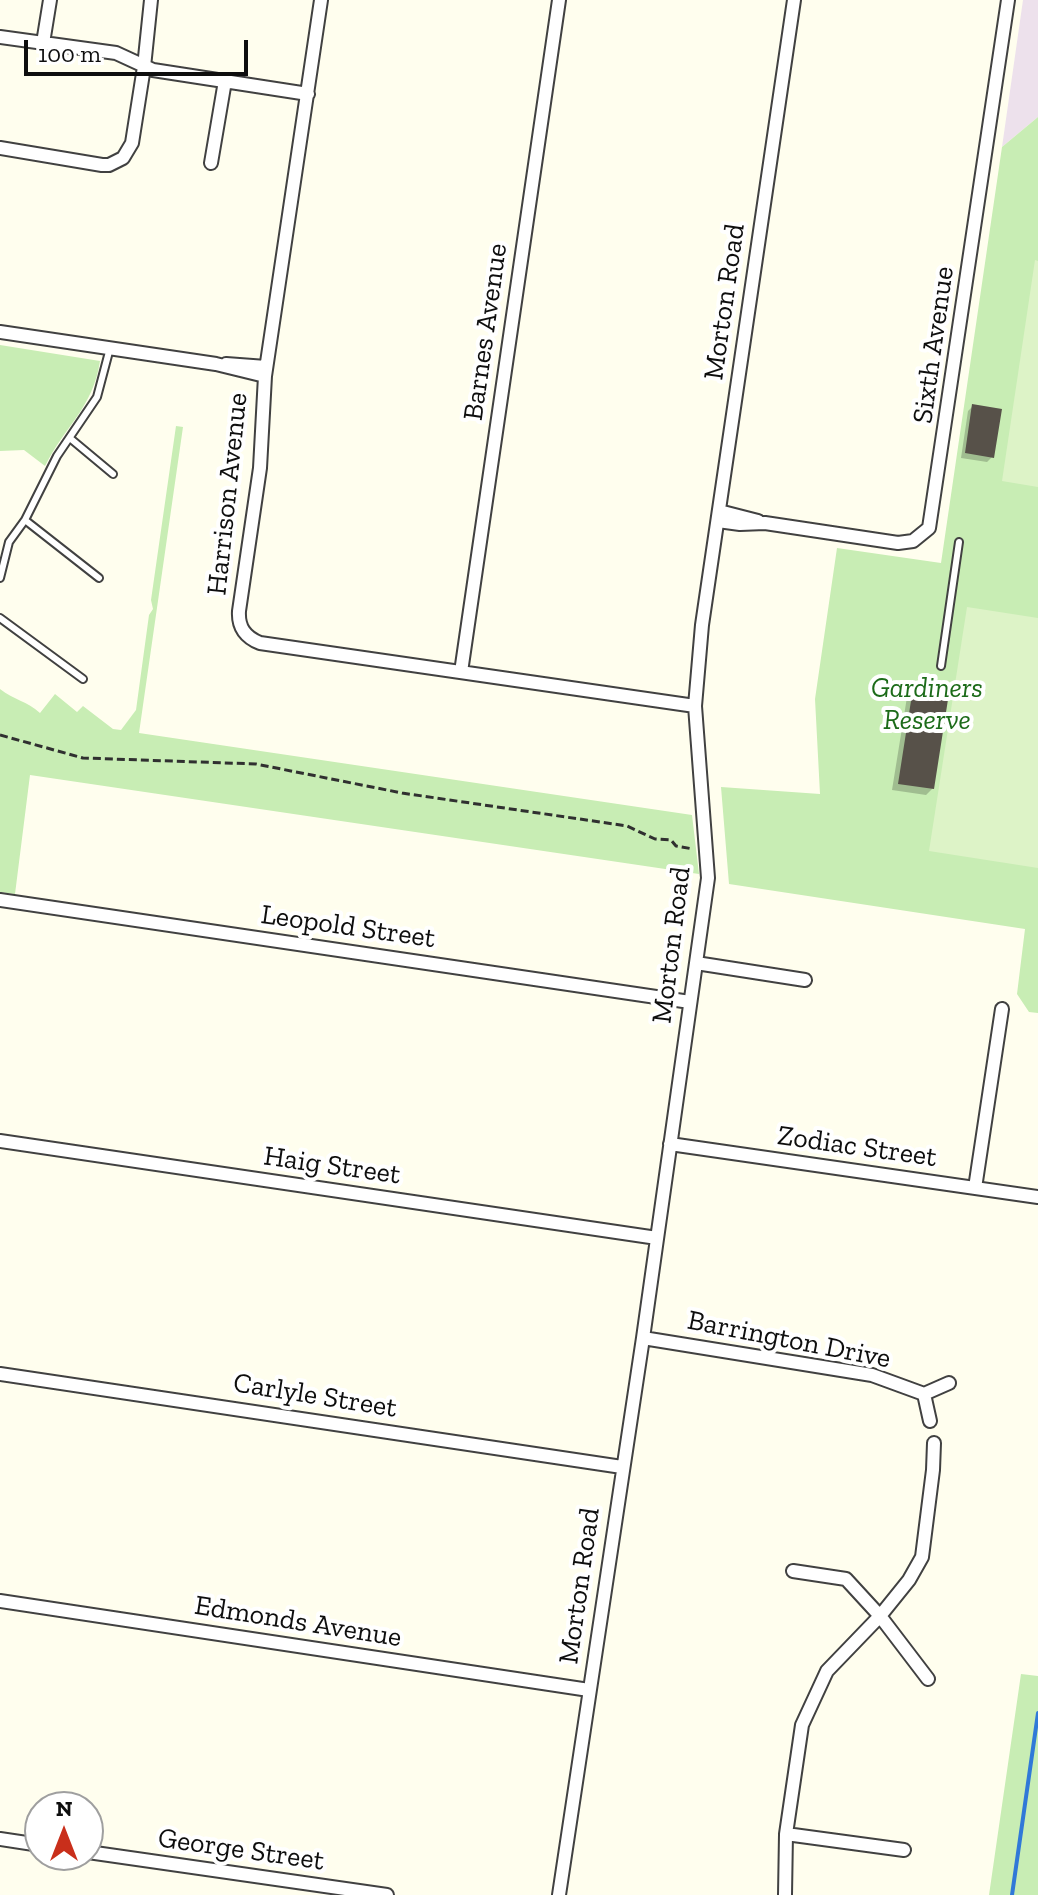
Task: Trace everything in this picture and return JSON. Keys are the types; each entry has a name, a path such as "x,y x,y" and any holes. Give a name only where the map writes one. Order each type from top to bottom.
{"street":[{"path":"43,43 50,0"},
{"path":"0,148 102,165 116,163 128,154 144,67 151,0"},
{"name":"Harrison Avenue","path":"321,0 266,372 260,468 239,611 240,627 248,637 260,643 695,706"},
{"name":"Barnes Avenue","path":"461,672 559,0"},
{"name":"Morton Road","path":"559,1895 708,878 695,706 702,625 794,0"},
{"name":"Sixth Avenue","path":"718,516 741,514 765,523 898,543 913,541 929,528 1008,0"},
{"path":"0,37 116,53 162,72 308,94"},
{"path":"211,163 225,81"},
{"path":"0,332 216,364 243,363 266,372"},
{"name":"Leopold Street","path":"0,900 690,1002"},
{"path":"696,963 805,980"},
{"path":"975,1188 1002,1009"},
{"name":"Haig Street","path":"0,1141 657,1238"},
{"name":"Zodiac Street","path":"670,1144 1038,1197"},
{"name":"Barrington Drive","path":"643,1338 872,1375 924,1394 949,1383"},
{"name":"Carlyle Street","path":"0,1374 622,1467"},
{"name":"Barrington Drive","path":"924,1394 930,1421"},
{"path":"785,1895 786,1834 802,1725 827,1671 880,1616 909,1580 922,1557 934,1443"},
{"path":"793,1571 846,1579 880,1616 928,1679"},
{"name":"Edmonds Avenue","path":"0,1601 589,1690"},
{"path":"786,1834 904,1850"},
{"path":"0,1839 24,1843"},
{"name":"George Street","path":"104,1854 387,1895"}],"lane":[{"path":"0,578 9,542 25,520 57,456 97,397 110,348"},
{"path":"71,439 113,474"},
{"path":"25,520 99,578"},
{"path":"941,666 959,542"},
{"path":"0,618 83,679"}],"path":[{"path":"0,735 83,758 256,764 402,793 627,826 655,839 671,840 676,846 707,852"}],"shaded area":[{"path":"1023,0 1038,0 1038,117 1002,147"}],"green space":[{"name":"Gardiners Reserve","path":"1038,117 1038,1013 1029,1012 1017,994 1025,929 729,884 721,787 820,794 815,699 837,548 941,563 1002,147"},
{"path":"1035,260 1038,261 1038,487 1002,481"},
{"path":"0,345 100,361 85,405 45,466 24,450 0,451"},
{"path":"176,426 183,427 139,733 692,815 699,874 30,775 15,894 0,892 0,689 40,713 55,694 77,712 83,706 113,729 121,730 136,710 149,615 153,609 151,600"},
{"path":"967,607 1038,618 1038,868 929,851"},
{"path":"1021,1674 1038,1676 1038,1895 989,1895"}],"building":[{"path":"972,404 1002,409 994,458 965,453"},
{"path":"913,688 949,693 934,789 898,784"}],"waterway":[{"path":"1012,1895 1038,1713"}]}
